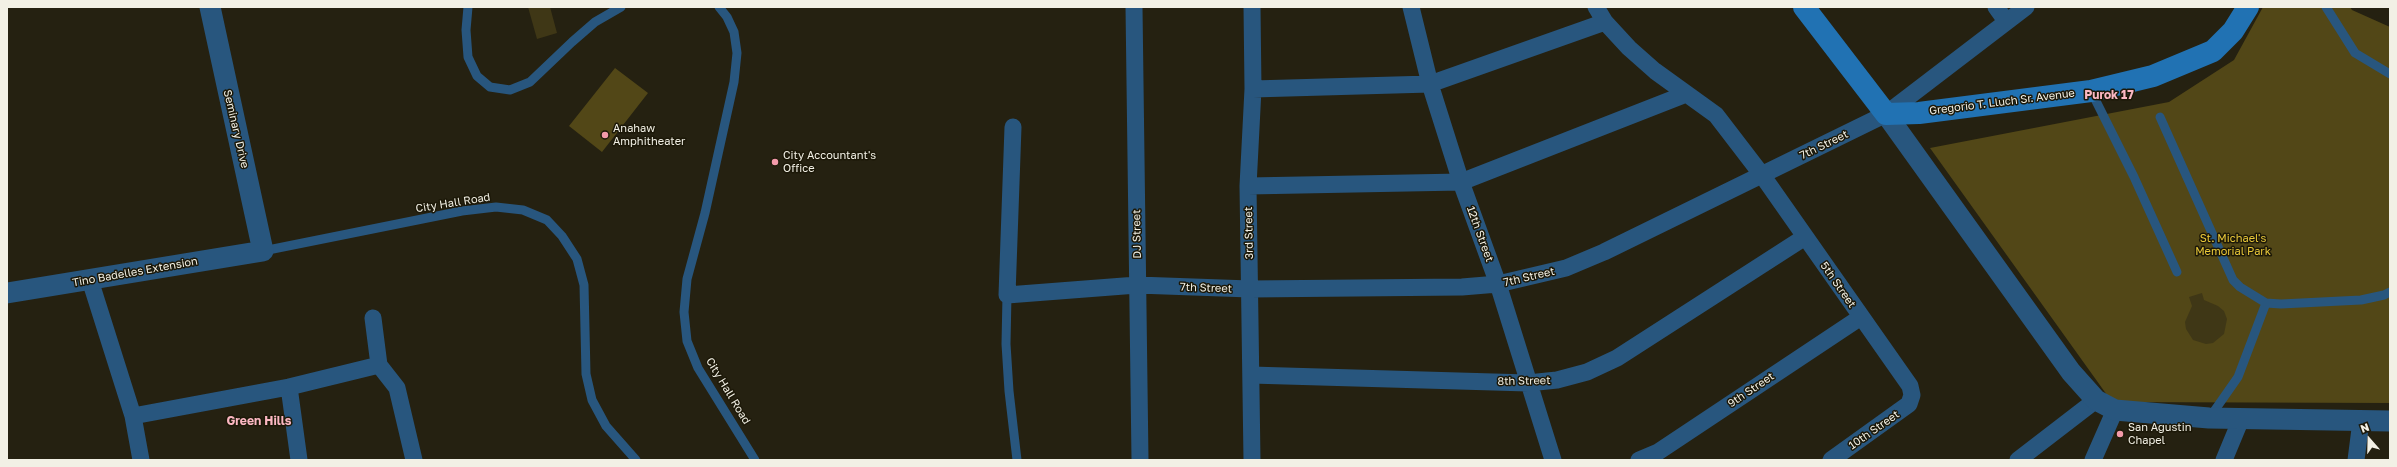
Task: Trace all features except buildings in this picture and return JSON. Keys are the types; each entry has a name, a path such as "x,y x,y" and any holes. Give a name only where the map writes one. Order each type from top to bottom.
{"main road":[{"path":"1804,7 1886,114"},
{"name":"Gregorio T. Lluch Sr. Avenue","path":"1886,114 1919,113 2091,91 2154,76 2213,51 2233,32 2248,7"}],"street":[{"name":"Seminary Drive","path":"210,7 263,251"},
{"name":"DJ Street","path":"1134,7 1140,460"},
{"name":"3rd Street","path":"1252,7 1253,89 1248,186 1252,460"},
{"name":"12th Street","path":"1411,7 1430,84 1461,182 1498,284 1553,460"},
{"name":"5th Street","path":"1596,7 1605,22 1629,48 1686,94 1702,103 1716,115 1762,175 1904,376 1912,395"},
{"path":"1996,7 2006,21"},
{"name":"7th Street","path":"1007,295 1137,285 1250,289 1462,287 1498,284 1572,266 1637,237 1886,114 2026,7"},
{"path":"1253,89 1430,84 1605,22"},
{"path":"1248,186 1461,182 1686,94"},
{"path":"1886,114 2071,372 2096,400 2116,410 2209,418 2390,421"},
{"path":"1007,295 1013,127"},
{"name":"8th Street","path":"1251,375 1528,383 1557,380 1587,372 1617,358 1805,237"},
{"name":"Tino Badelles Extension","path":"7,293 263,251"},
{"path":"90,280 133,416 141,460"},
{"name":"9th Street","path":"1639,460 1658,452 1861,317"},
{"path":"373,318 379,365 397,388 414,460"},
{"path":"133,416 289,386 379,365"},
{"path":"289,386 299,460"},
{"name":"10th Street","path":"1831,460 1900,412 1909,404 1912,395"},
{"path":"2018,460 2096,400"},
{"path":"2093,460 2116,410"},
{"path":"2224,460 2241,419"},
{"path":"2356,460 2361,420"}],"lane":[{"path":"468,7 466,30 468,57 477,76 490,87 510,90 530,82 595,22 621,7"},
{"name":"City Hall Road","path":"719,7 727,17 734,32 737,53 734,82 707,205 688,279 684,312 687,341 698,368 755,460"},
{"path":"2326,7 2355,53 2390,74"},
{"path":"2091,91 2134,177 2177,272"},
{"path":"2160,117 2233,280 2240,287 2266,303 2361,300 2384,295 2390,292"},
{"name":"City Hall Road","path":"263,251 462,211 496,207 523,210 547,220 562,236 577,259 584,284 586,374 592,400 606,426 636,460"},
{"path":"1007,295 1006,344 1009,391 1017,460"},
{"path":"2209,418 2238,377 2266,303"}],"green space":[{"name":"St. Michael's Memorial Park","path":"2263,7 2350,7 2352,10 2390,27 2390,403 2112,402 1930,148 2169,102 2234,60"},
{"path":"615,68 648,93 602,152 569,126"}],"place":[{"name":"Anahaw Amphitheater","path":"605,135"},
{"name":"City Accountant's Office","path":"775,162"},
{"name":"San Agustin Chapel","path":"2120,434"}],"district":[{"name":"Purok 17","path":"2109,95"},
{"name":"Green Hills","path":"259,421"}]}
